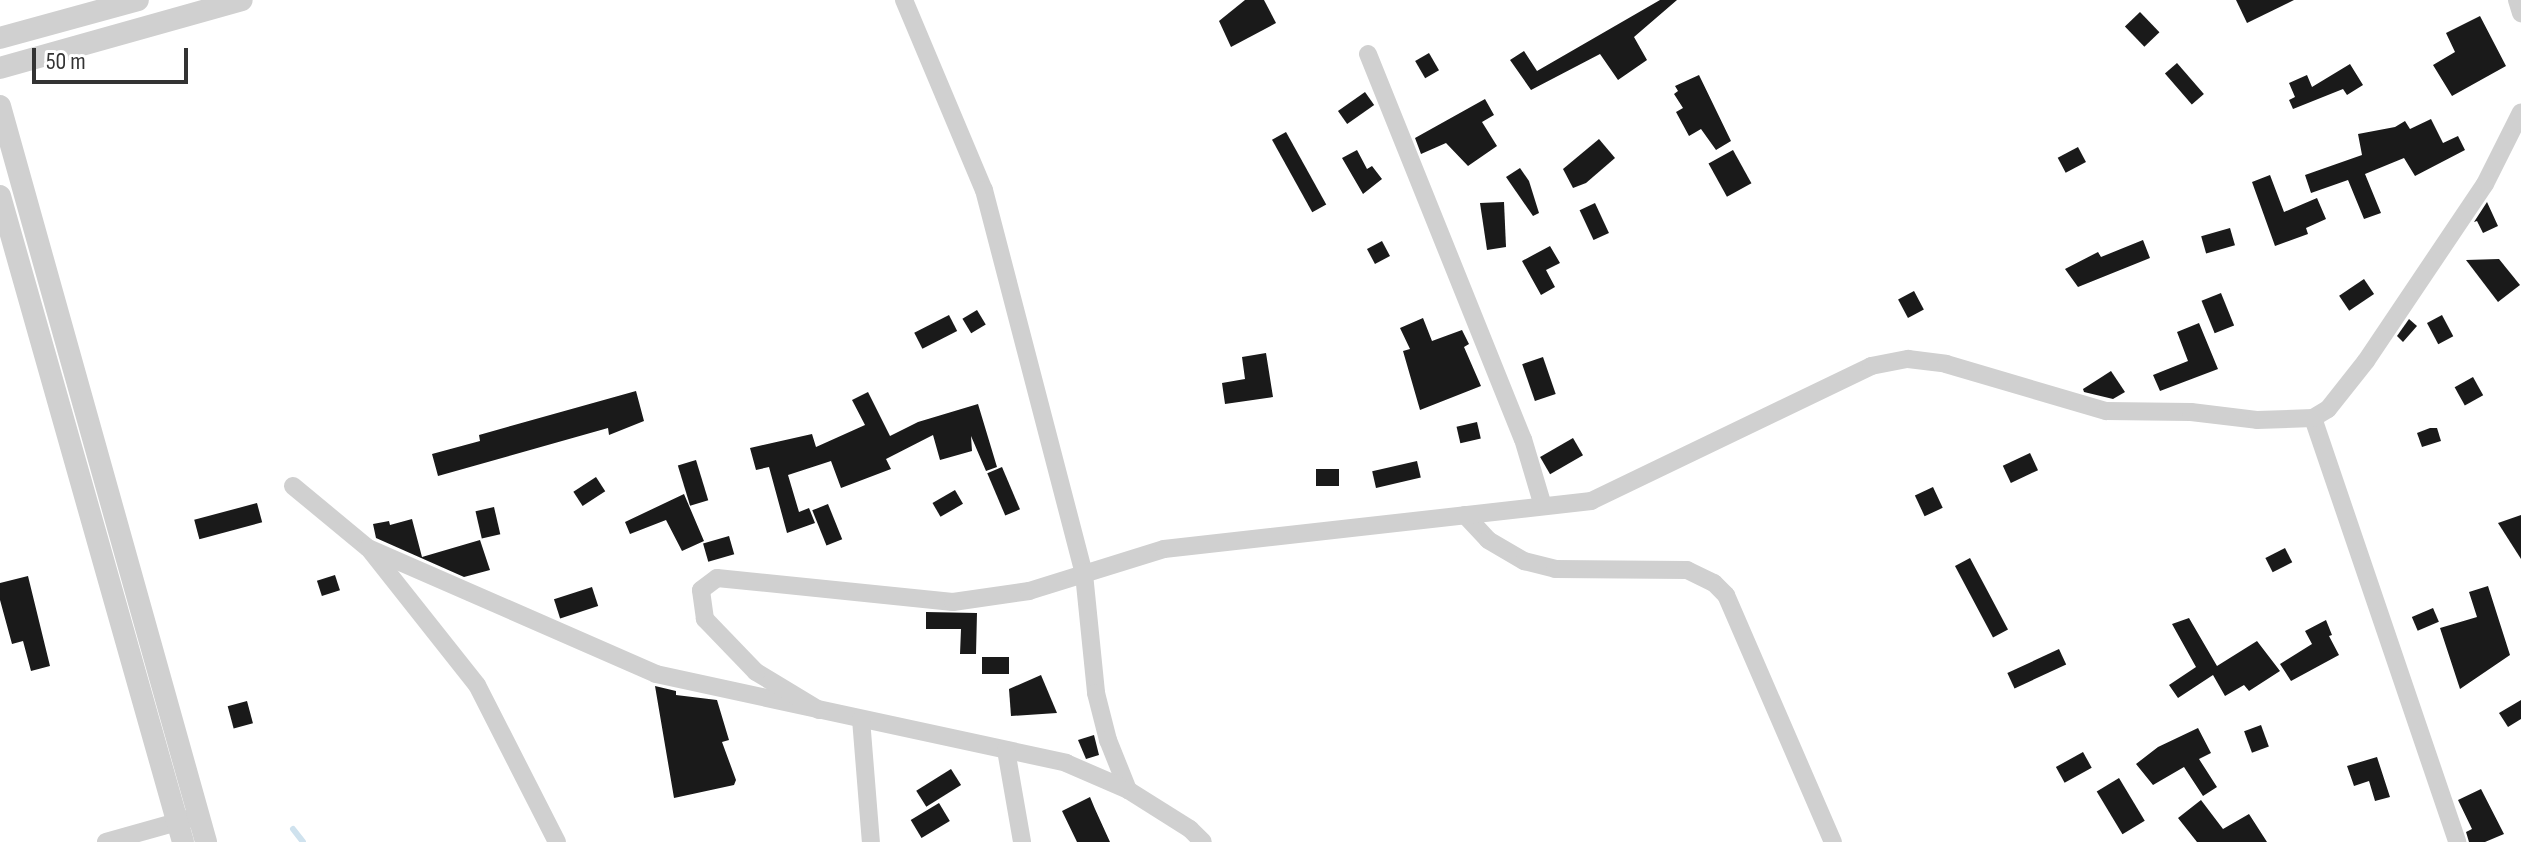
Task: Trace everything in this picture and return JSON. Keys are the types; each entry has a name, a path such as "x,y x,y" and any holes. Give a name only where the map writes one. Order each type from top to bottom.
{"street":[{"path":"0,38 138,0"},
{"path":"0,68 242,0"},
{"path":"904,0 984,190 1084,574 1096,693 1108,740 1128,790"},
{"path":"2517,0 2521,13"},
{"path":"1368,54 1523,439 1543,506"},
{"path":"0,106 186,827"},
{"path":"819,710 756,672 705,619 701,590 717,578 953,602 1029,591 1164,549 1591,501 1871,366 1908,359 1946,364 2106,411 2191,412 2257,420 2313,418 2328,409 2366,361 2485,184 2521,112"},
{"path":"0,196 186,827 206,842"},
{"path":"2313,418 2457,842"},
{"path":"293,486 368,548 477,685 557,842"},
{"path":"1465,515 1488,540 1524,561 1555,569 1687,570 1714,583 1726,595 1833,842"},
{"path":"368,548 656,674 1066,763 1128,790 1190,829 1203,842"},
{"path":"861,719 871,842"},
{"path":"1006,750 1022,842"},
{"path":"106,842 186,827"}],"building":[{"path":"1245,0 1264,0 1276,23 1231,47 1219,21"},
{"path":"1660,0 1677,0 1634,37 1647,60 1618,80 1600,54 1531,90 1510,60 1524,51 1537,71"},
{"path":"2236,0 2294,0 2247,23"},
{"path":"2140,12 2159,32 2144,47 2125,27"},
{"path":"2480,16 2506,66 2452,96 2433,65 2455,52 2446,33"},
{"path":"1429,53 1439,70 1425,78 1415,61"},
{"path":"2177,63 2204,94 2192,104 2165,73"},
{"path":"2350,64 2363,85 2347,95 2343,89 2293,109 2289,100 2295,97 2289,83 2307,75 2312,87"},
{"path":"1699,75 1731,141 1716,150 1701,129 1689,136 1676,112 1683,108 1674,94 1678,91 1675,86"},
{"path":"1365,92 1374,105 1347,124 1338,111"},
{"path":"1485,99 1494,115 1482,122 1497,146 1468,166 1446,143 1421,154 1415,138"},
{"path":"2431,119 2443,143 2458,136 2465,150 2415,176 2404,158 2365,174 2381,213 2364,219 2348,180 2311,193 2305,175 2362,155 2358,134 2395,127 2405,121 2410,129"},
{"path":"1286,132 1326,205 1312,212 1272,140"},
{"path":"1599,139 1615,158 1586,183 1573,188 1563,169"},
{"path":"2078,147 2086,162 2066,173 2058,158"},
{"path":"1357,150 1367,169 1372,166 1382,179 1363,194 1342,158"},
{"path":"1733,150 1751,183 1727,197 1709,164"},
{"path":"1520,168 1529,181 1539,213 1533,216 1506,177"},
{"path":"2270,175 2284,212 2317,198 2326,219 2306,228 2308,234 2275,246 2252,182"},
{"path":"1504,202 1506,247 1487,250 1480,203"},
{"path":"2487,202 2498,226 2483,233 2477,221 2474,222"},
{"path":"1595,203 1609,233 1594,240 1580,210"},
{"path":"2230,228 2235,245 2206,254 2201,236"},
{"path":"2143,240 2150,258 2078,287 2065,269 2098,252 2101,257"},
{"path":"1382,241 1390,256 1375,264 1367,249"},
{"path":"1550,246 1560,263 1546,270 1555,287 1541,295 1522,261"},
{"path":"2499,259 2520,285 2498,302 2466,260"},
{"path":"2364,279 2374,294 2349,311 2339,296"},
{"path":"1914,291 1924,310 1908,318 1898,299"},
{"path":"2221,293 2234,325 2215,333 2202,301"},
{"path":"977,310 986,325 971,333 962,319"},
{"path":"949,315 957,331 922,349 914,333"},
{"path":"2442,315 2453,336 2438,344 2427,323"},
{"path":"1423,318 1432,341 1462,330 1469,344 1464,347 1481,386 1420,410 1403,351 1410,349 1400,328"},
{"path":"2409,319 2417,326 2403,342 2397,336"},
{"path":"2199,323 2218,369 2160,391 2153,375 2188,361 2177,332"},
{"path":"1266,353 1273,397 1225,404 1222,383 1245,379 1242,357"},
{"path":"1543,357 1556,394 1535,401 1522,364"},
{"path":"2111,371 2125,392 2113,399 2084,392 2083,389"},
{"path":"2473,377 2483,395 2465,406 2455,387"},
{"path":"636,391 644,421 609,435 608,428 438,476 432,454 480,441 479,435"},
{"path":"868,392 890,436 918,422 978,404 997,467 986,471 971,436 972,451 940,460 933,435 886,459 891,469 841,488 831,461 788,475 799,512 809,508 815,523 787,533 769,467 756,470 750,448 812,434 816,447 865,425 852,400"},
{"path":"1477,422 1481,439 1460,443 1457,427"},
{"path":"2437,428 2441,441 2422,447 2417,433"},
{"path":"1573,438 1583,455 1550,474 1540,457"},
{"path":"2030,453 2038,470 2011,483 2003,466"},
{"path":"696,460 708,500 690,506 678,466"},
{"path":"1417,461 1421,478 1376,488 1372,471"},
{"path":"1002,467 1020,509 1005,516 987,473"},
{"path":"1316,469 1339,469 1339,486 1316,486"},
{"path":"596,477 605,491 583,506 573,492"},
{"path":"1933,487 1943,508 1925,516 1915,495"},
{"path":"955,490 963,504 940,517 932,503"},
{"path":"684,494 704,541 682,551 666,520 630,534 625,522"},
{"path":"257,503 262,522 199,539 194,520"},
{"path":"828,504 842,539 826,546 812,510"},
{"path":"494,507 500,534 482,539 475,511"},
{"path":"2521,515 2521,559 2498,523"},
{"path":"412,519 422,557 480,540 490,570 464,577 376,538 373,524 389,521 390,525"},
{"path":"729,536 734,554 708,562 703,543"},
{"path":"2285,548 2292,562 2273,572 2265,558"},
{"path":"1970,558 2008,630 1993,637 1955,566"},
{"path":"335,575 340,590 322,596 317,581"},
{"path":"28,576 50,666 31,671 23,641 12,644 0,600 0,583"},
{"path":"2488,586 2510,655 2460,689 2440,628 2477,617 2469,592"},
{"path":"592,587 598,606 560,618 554,599"},
{"path":"2433,608 2439,622 2418,631 2412,617"},
{"path":"926,612 977,613 976,654 960,654 961,629 926,629"},
{"path":"2189,618 2217,666 2257,641 2280,671 2249,691 2244,685 2225,696 2213,675 2178,698 2169,685 2196,667 2172,624"},
{"path":"2326,620 2332,635 2329,636 2339,655 2291,681 2280,664 2312,644 2305,631"},
{"path":"2059,649 2066,664 2015,688 2007,673"},
{"path":"982,657 1009,657 1009,674 982,674"},
{"path":"1041,675 1057,713 1011,716 1009,689"},
{"path":"655,686 676,691 676,695 717,700 729,740 722,742 736,780 734,785 674,798"},
{"path":"2521,700 2521,719 2508,727 2499,713"},
{"path":"247,701 253,723 234,728 228,706"},
{"path":"2261,725 2269,747 2252,753 2244,731"},
{"path":"2198,728 2211,753 2199,759 2217,787 2203,796 2184,767 2153,785 2136,764 2158,747"},
{"path":"1094,735 1099,755 1086,759 1078,740"},
{"path":"2083,752 2092,768 2065,783 2056,767"},
{"path":"2377,757 2390,797 2375,801 2369,781 2354,786 2347,766"},
{"path":"951,769 961,785 926,807 916,791"},
{"path":"2119,778 2145,821 2122,834 2097,791"},
{"path":"2481,789 2504,834 2485,842 2469,842 2466,832 2472,829 2458,800"},
{"path":"1090,797 1110,842 1077,842 1062,811"},
{"path":"2201,800 2223,829 2249,814 2267,842 2197,842 2178,818"},
{"path":"939,803 950,821 922,838 911,820"}],"waterway":[{"path":"293,829 303,842"}]}
